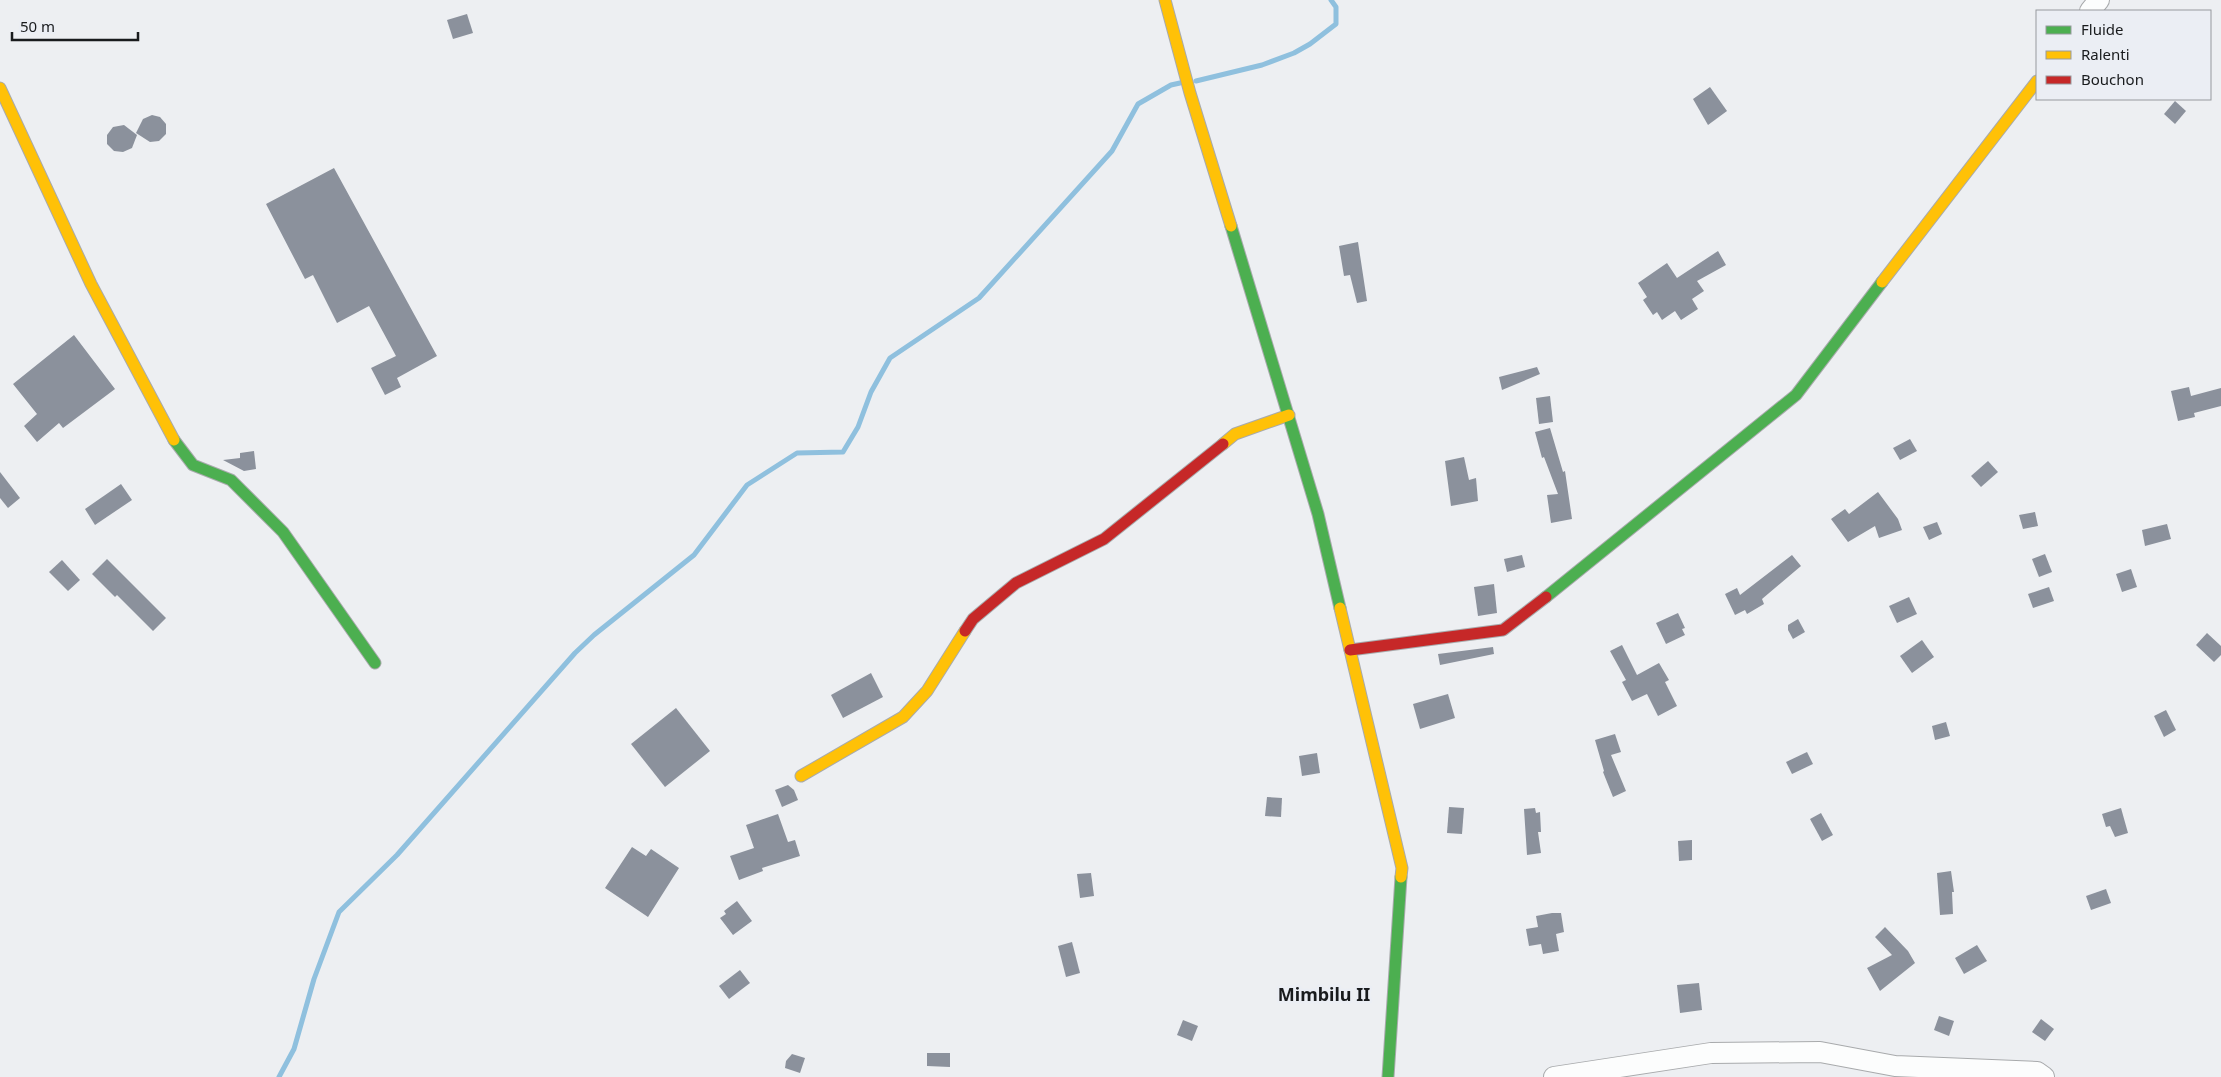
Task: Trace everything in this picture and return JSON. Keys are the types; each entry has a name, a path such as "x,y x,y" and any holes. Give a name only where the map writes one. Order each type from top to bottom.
{"street":[{"path":"1165,0 1190,93 1290,414 1318,514 1402,868 1388,1077"},
{"path":"2091,10 2099,0"},
{"path":"1350,650 1502,630 1599,555 1796,395 2036,82"},
{"path":"0,88 91,284 169,434 193,465 230,480 283,532 375,663"},
{"path":"801,776 903,717 927,691 973,619 1016,583 1104,539 1235,434 1290,414"},
{"path":"1554,1077 1711,1053 1800,1052 1820,1052 1895,1066 2037,1072 2044,1077"}],"building":[{"path":"467,14 473,33 453,39 447,20"},
{"path":"1710,87 1727,111 1708,125 1693,99"},
{"path":"2175,101 2186,111 2175,124 2164,114"},
{"path":"152,115 160,117 166,124 166,134 159,141 150,142 136,133 143,119"},
{"path":"124,125 137,135 132,148 123,152 114,151 107,144 107,135 113,127"},
{"path":"334,168 437,356 397,378 401,387 385,395 371,368 396,356 369,306 337,323 313,275 305,279 266,204"},
{"path":"1358,242 1367,301 1357,303 1350,275 1344,276 1339,246"},
{"path":"1718,251 1726,265 1697,281 1704,291 1692,299 1698,309 1681,320 1675,311 1662,320 1657,312 1653,315 1643,300 1647,297 1638,283 1667,263 1677,278"},
{"path":"74,335 115,389 63,428 59,423 37,442 24,426 37,414 13,384"},
{"path":"1537,367 1540,374 1502,390 1499,377"},
{"path":"2189,387 2191,396 2221,388 2221,406 2194,413 2195,417 2178,421 2171,391"},
{"path":"1550,396 1553,422 1539,424 1536,398"},
{"path":"1550,428 1563,472 1565,471 1572,519 1551,523 1547,495 1558,494 1544,457 1542,458 1535,432"},
{"path":"1910,439 1917,451 1900,460 1893,448"},
{"path":"254,451 256,469 244,471 223,460 240,458 240,453"},
{"path":"1464,457 1469,480 1476,478 1478,501 1451,506 1445,461"},
{"path":"1988,461 1998,472 1981,487 1971,476"},
{"path":"0,472 20,498 8,508 0,498"},
{"path":"121,484 132,500 95,525 85,509"},
{"path":"1878,492 1898,519 1902,530 1879,538 1875,526 1848,542 1831,519 1845,509 1849,514"},
{"path":"2035,512 2038,526 2023,529 2019,515"},
{"path":"1937,522 1942,534 1929,540 1923,527"},
{"path":"2167,524 2171,539 2145,546 2142,530"},
{"path":"2045,554 2052,572 2039,577 2032,559"},
{"path":"1522,555 1525,567 1507,572 1504,559"},
{"path":"1792,555 1801,566 1762,599 1764,604 1747,614 1745,610 1735,615 1725,594 1737,588 1740,595"},
{"path":"107,559 166,618 153,631 117,595 115,597 92,574"},
{"path":"62,560 80,580 68,591 49,572"},
{"path":"2131,569 2137,587 2122,592 2116,574"},
{"path":"1494,584 1497,613 1478,616 1474,587"},
{"path":"2049,587 2054,601 2033,608 2028,594"},
{"path":"1909,597 1917,614 1897,623 1889,606"},
{"path":"1678,613 1685,628 1682,629 1685,635 1666,644 1656,623"},
{"path":"1798,619 1805,632 1793,639 1788,630 1788,625"},
{"path":"2207,633 2221,646 2221,655 2214,662 2196,645"},
{"path":"1922,640 1934,657 1912,673 1900,656"},
{"path":"1622,645 1637,675 1659,663 1669,680 1665,682 1677,706 1658,716 1647,694 1632,701 1622,682 1626,680 1610,651"},
{"path":"1493,647 1494,654 1440,665 1438,654"},
{"path":"871,673 883,697 843,718 831,695"},
{"path":"1448,694 1455,718 1420,729 1413,704"},
{"path":"676,708 710,751 665,787 631,744"},
{"path":"2166,710 2176,730 2164,737 2154,716"},
{"path":"1946,722 1950,736 1935,740 1932,726"},
{"path":"1615,734 1621,752 1611,755 1626,791 1613,797 1603,772 1595,740"},
{"path":"1807,752 1813,764 1792,774 1786,762"},
{"path":"1317,753 1320,773 1302,776 1299,756"},
{"path":"788,785 794,790 798,800 782,807 775,790"},
{"path":"1267,797 1282,798 1281,817 1265,816"},
{"path":"1449,807 1464,808 1462,834 1447,833"},
{"path":"1535,808 1536,813 1540,812 1541,832 1538,832 1541,853 1527,855 1524,809"},
{"path":"2121,808 2128,833 2115,837 2110,826 2106,827 2102,814"},
{"path":"1821,813 1833,835 1822,841 1810,819"},
{"path":"778,814 788,842 795,840 800,856 762,868 763,871 739,880 730,856 754,848 746,825"},
{"path":"1692,840 1692,860 1679,861 1678,841"},
{"path":"632,847 646,856 651,849 679,868 648,917 605,888"},
{"path":"1951,871 1954,892 1952,892 1953,914 1940,915 1937,873"},
{"path":"1091,873 1094,896 1080,898 1077,874"},
{"path":"2106,889 2111,903 2091,910 2086,896"},
{"path":"737,901 752,921 733,935 720,918 726,914 724,911"},
{"path":"1561,913 1564,932 1556,934 1559,951 1543,954 1541,944 1529,946 1526,929 1538,927 1536,916"},
{"path":"1885,927 1908,951 1915,963 1880,991 1867,968 1892,955 1875,937"},
{"path":"1072,942 1080,973 1066,977 1058,946"},
{"path":"1977,945 1987,961 1964,974 1955,958"},
{"path":"740,970 750,983 729,999 719,986"},
{"path":"1699,983 1702,1010 1680,1013 1677,985"},
{"path":"1939,1016 1954,1021 1949,1036 1934,1030"},
{"path":"2041,1019 2054,1029 2045,1041 2032,1032"},
{"path":"1183,1020 1198,1026 1192,1041 1177,1035"},
{"path":"927,1053 950,1053 950,1067 927,1066"},
{"path":"792,1054 805,1058 800,1073 785,1068 786,1061"}],"waterway":[{"path":"1196,81 1262,65 1294,53 1310,44 1336,24 1336,7 1331,0"},
{"path":"279,1077 294,1049 314,979 339,912 397,855 575,653 594,635 694,555 747,485 797,453 843,452 858,427 871,392 890,358 979,298 1112,151 1138,104 1171,85 1180,83"}],"traffic: fast":[{"path":"1231,226 1318,514 1340,608"},
{"path":"1546,597 1796,395 1882,282"},
{"path":"174,440 193,465 231,480 283,532 375,663"},
{"path":"1388,1077 1401,877"}],"traffic: slow":[{"path":"1165,0 1190,93 1231,226"},
{"path":"1882,282 2036,82"},
{"path":"0,88 91,284 174,440"},
{"path":"1223,444 1235,434 1289,415"},
{"path":"1340,608 1402,868 1401,877"},
{"path":"801,776 903,717 927,691 965,631"}],"traffic: jam":[{"path":"965,631 973,619 1016,583 1104,539 1223,444"},
{"path":"1350,650 1503,630 1546,597"}],"district":[{"name":"Mimbilu II","path":"1324,994"}]}
